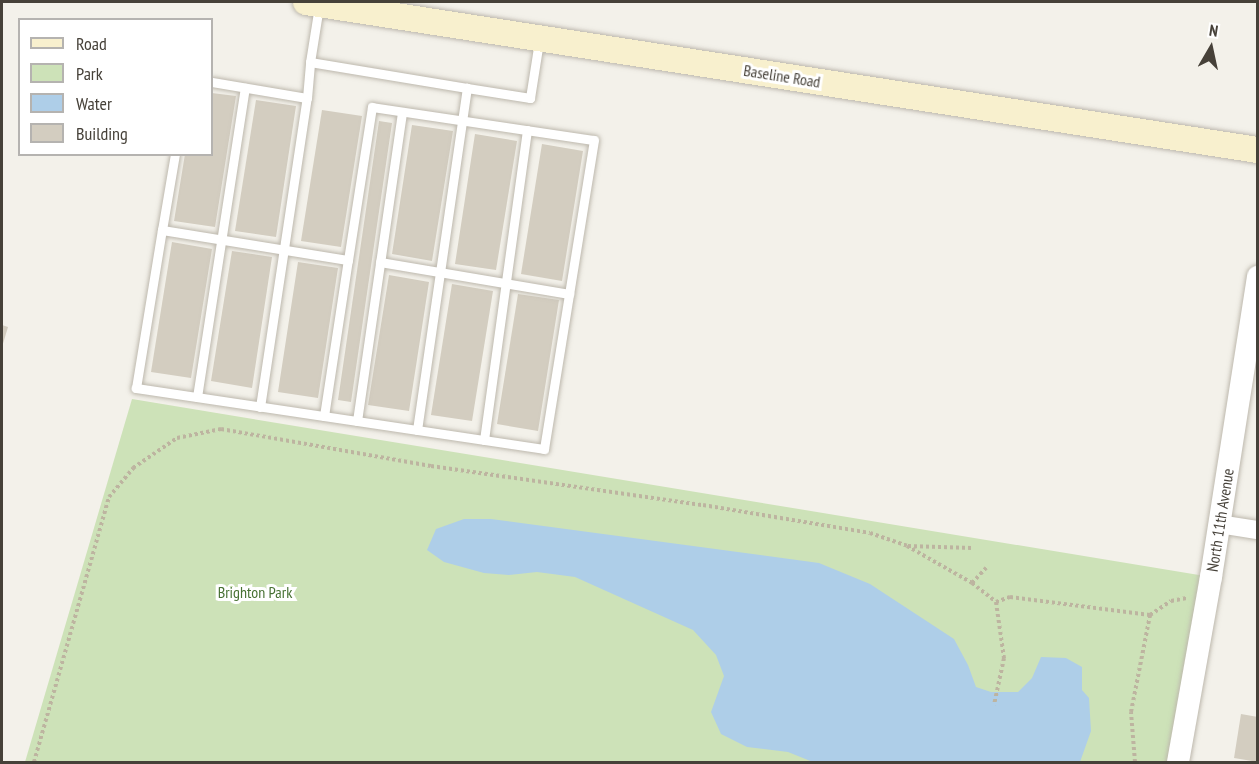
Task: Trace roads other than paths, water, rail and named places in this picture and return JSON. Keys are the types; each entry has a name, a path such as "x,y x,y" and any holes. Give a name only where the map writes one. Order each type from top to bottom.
{"main road":[{"name":"Baseline Road","path":"325,3 1257,150"}],"street":[{"name":"North 11th Avenue","path":"1179,762 1208,594 1257,277"},
{"path":"1219,524 1257,530"}],"lane":[{"path":"260,407 285,250 310,62 325,3"},
{"path":"310,62 530,98 540,38"},
{"path":"213,82 307,98"},
{"path":"197,397 245,88"},
{"path":"417,430 467,88"},
{"path":"175,156 136,388 544,449 594,140 372,107 324,416"},
{"path":"357,421 402,112"},
{"path":"484,440 527,130"},
{"path":"162,230 348,260"},
{"path":"380,262 569,294"}],"water":[{"path":"464,519 491,519 819,563 870,584 954,639 968,665 976,687 991,692 1018,692 1032,678 1041,657 1066,658 1082,667 1082,690 1089,698 1091,731 1080,762 813,762 788,752 747,747 721,734 711,712 724,676 716,655 693,630 575,577 537,572 509,575 484,573 444,562 427,550 436,529"}],"park label":[{"name":"Brighton Park","path":"255,592"}]}
